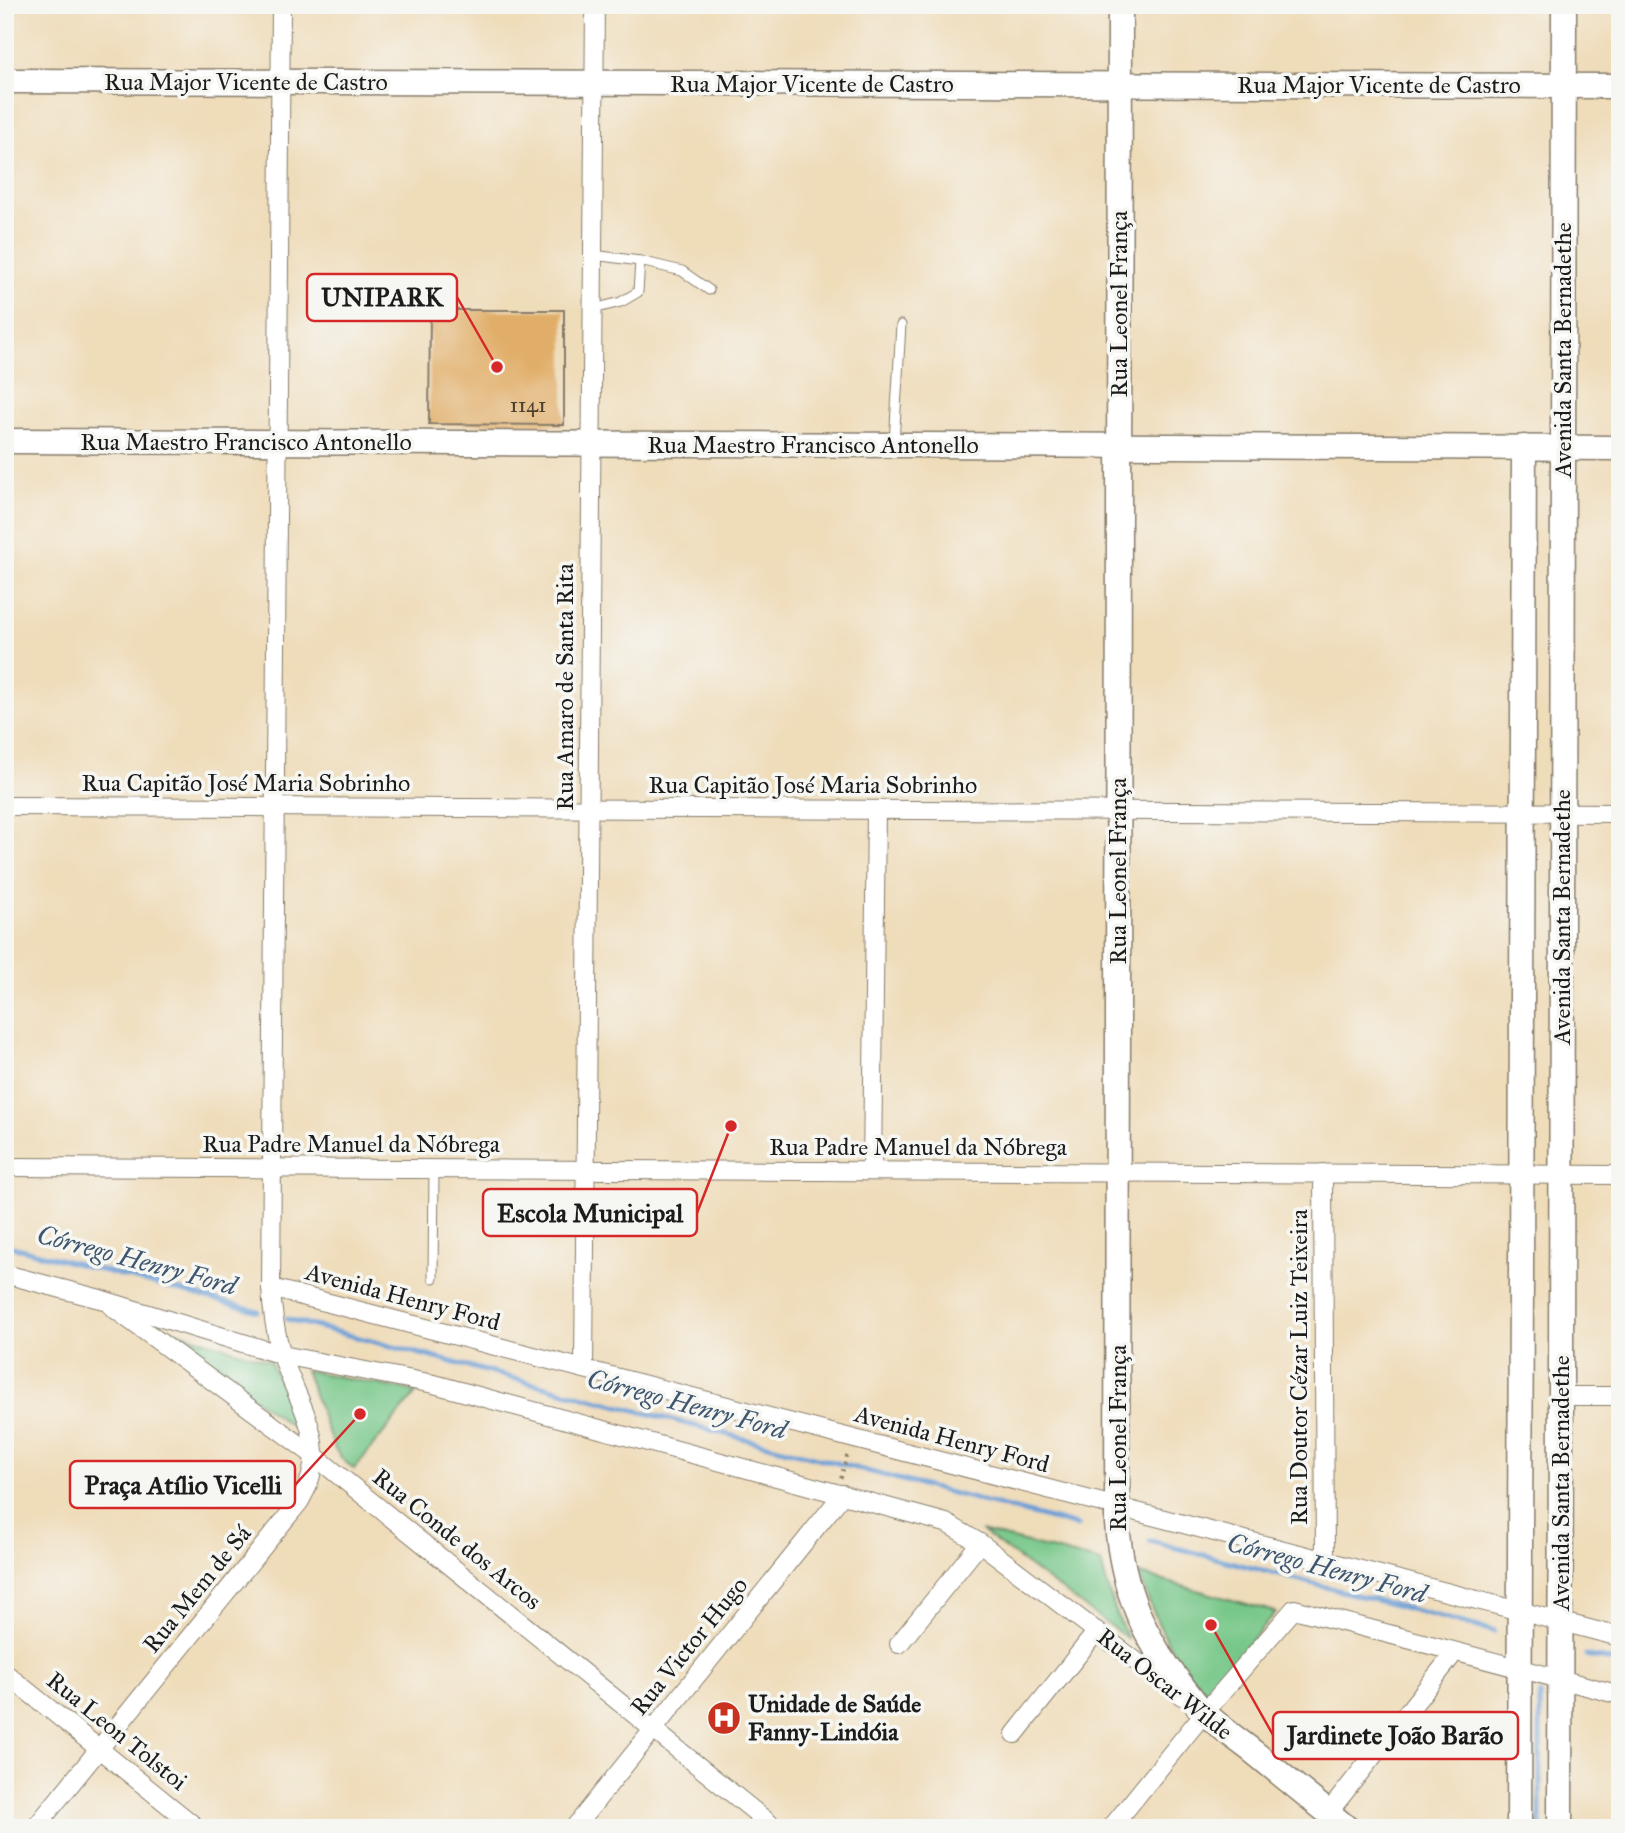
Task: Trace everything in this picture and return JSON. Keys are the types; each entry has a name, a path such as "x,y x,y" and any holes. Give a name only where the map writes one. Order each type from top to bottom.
{"main road":[{"name":"Rua Leonel França","path":"1120,5 1118,1539 1131,1598 1142,1625 1157,1652 1204,1713"},
{"name":"Avenida Santa Bernadethe","path":"1560,1828 1564,5"},
{"name":"Rua Major Vicente de Castro","path":"5,81 1620,86"},
{"name":"Rua Maestro Francisco Antonello","path":"5,441 1620,448"},
{"name":"Avenida Santa Bernadethe","path":"1519,1828 1524,447"},
{"name":"Rua Oscar Wilde","path":"1204,1713 1338,1820"}],"street":[{"path":"281,5 271,1288 274,1324 282,1355 308,1421 316,1457"},
{"name":"Rua Amaro de Santa Rita","path":"584,1369 595,5"},
{"name":"Rua Capitão José Maria Sobrinho","path":"5,806 1620,813"},
{"path":"872,1171 876,810"},
{"name":"Rua Padre Manuel da Nóbrega","path":"5,1167 1620,1175"},
{"name":"Rua Doutor Cézar Luiz Teixeira","path":"1323,1173 1325,1561"},
{"path":"5,1274 100,1299 282,1355 434,1384 841,1488 947,1523 980,1543 899,1644"},
{"name":"Avenida Henry Ford","path":"271,1288 1620,1637"},
{"name":"Rua Conde dos Arcos","path":"100,1299 316,1457 775,1828"},
{"path":"1561,1396 1620,1396"},
{"name":"Rua Mem de Sá","path":"35,1828 300,1501 313,1475 316,1457"},
{"name":"Rua Victor Hugo","path":"574,1828 841,1488"},
{"name":"Rua Oscar Wilde","path":"980,1543 1204,1713"},
{"path":"1111,1828 1204,1713 1294,1609 1620,1695"},
{"path":"1015,1734 1097,1631"},
{"path":"1338,1820 1455,1652"},
{"name":"Rua Leon Tolstoi","path":"5,1673 197,1828"}],"lane":[{"path":"593,255 640,261 682,271 709,290"},
{"path":"593,309 621,302 638,292 640,261"},
{"path":"894,445 901,325"},
{"path":"433,1278 434,1169"}],"path":[{"path":"841,1488 848,1451"}],"green space":[{"path":"159,1326 270,1361 301,1434"},
{"path":"305,1370 417,1392 354,1469 334,1448"},
{"path":"981,1531 1101,1562 1112,1601 1128,1639"},
{"path":"1139,1574 1276,1612 1205,1694 1165,1637"}],"building":[{"path":"430,310 564,310 564,425 429,424"}],"waterway":[{"name":"Córrego Henry Ford","path":"5,1245 258,1311"},
{"name":"Córrego Henry Ford","path":"287,1319 1077,1526"},
{"name":"Córrego Henry Ford","path":"1150,1541 1494,1631"},
{"name":"Córrego Henry Ford","path":"1586,1655 1620,1663"},
{"path":"1540,1695 1540,1828"}],"place":[{"name":"UNIPARK","path":"497,367"},
{"name":"Escola Municipal","path":"731,1126"},
{"name":"Praça Atílio Vicelli","path":"360,1414"},
{"name":"Jardinete João Barão","path":"1211,1625"},
{"name":"Unidade de Saúde Fanny-Lindóia","path":"724,1718"}]}
